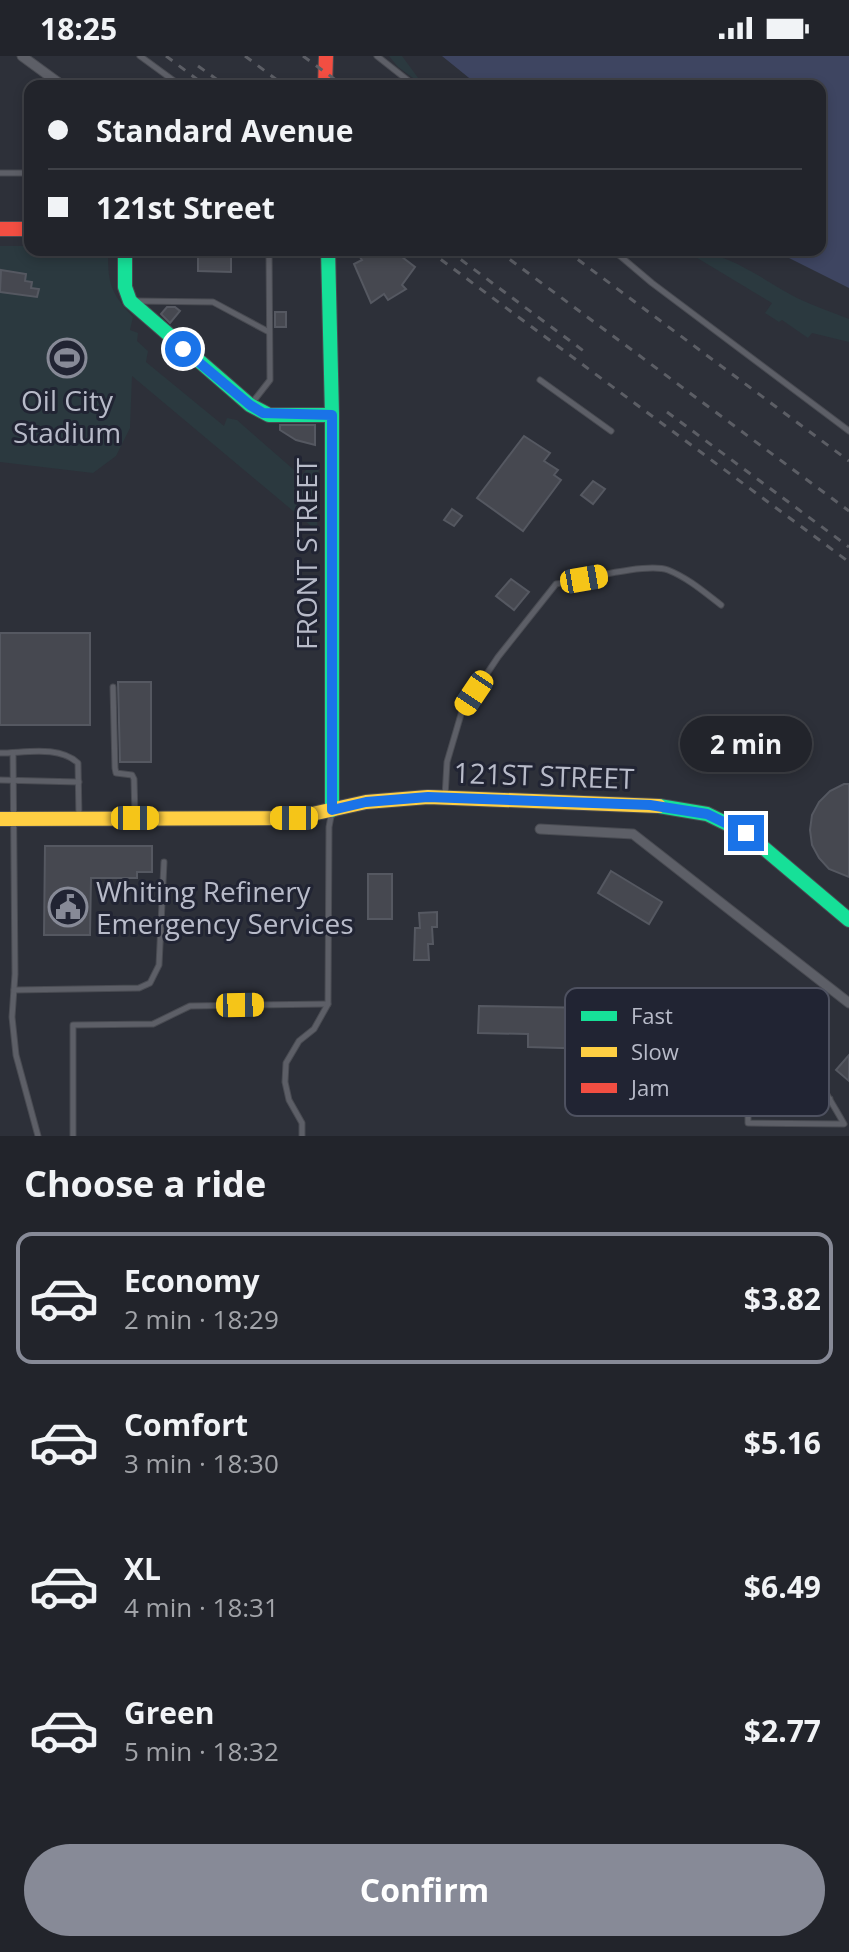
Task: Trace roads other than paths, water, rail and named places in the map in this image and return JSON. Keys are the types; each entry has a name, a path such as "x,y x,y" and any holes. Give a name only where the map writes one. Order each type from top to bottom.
{"street":[{"path":"22,56 55,80"},
{"path":"325,80 326,56"},
{"path":"0,229 24,229"},
{"path":"125,256 125,287 130,301 250,405 269,415 332,415"},
{"name":"FRONT STREET","path":"328,256 332,415 332,810"},
{"name":"121ST STREET","path":"7,819 294,818 366,802 445,798 650,805 707,814 746,833 849,920"},
{"path":"540,829 633,834 849,1003"}],"lane":[{"path":"140,56 173,80"},
{"path":"377,56 407,80"},
{"path":"0,173 24,173"},
{"path":"250,405 270,380 269,256"},
{"path":"621,256 849,431"},
{"path":"130,301 213,302 269,332"},
{"path":"540,380 611,431"},
{"path":"445,798 447,762 462,711 498,657 556,584 639,569 665,569 689,581 721,605"},
{"path":"113,687 115,768 116,773 132,775 134,779 135,818"},
{"path":"0,753 59,752 71,756 78,763 79,819"},
{"path":"13,753 13,780 7,819 14,990 12,1017 16,1055 38,1136"},
{"path":"0,780 79,782"},
{"path":"302,1136 302,1123 289,1100 285,1082 286,1063 299,1041 314,1029 328,1004 329,827 332,810"},
{"path":"14,990 139,988 150,983 159,965 164,862"},
{"path":"73,1136 73,1025 153,1024 190,1006 328,1004"},
{"path":"748,1116 748,1123 844,1124 830,1099"}],"water":[{"path":"442,56 849,56 849,288 785,256 826,256 826,80 472,80"}],"railway":[{"path":"166,56 198,80"},
{"path":"245,56 277,80"},
{"path":"303,56 336,80"},
{"path":"198,66 218,80"},
{"path":"436,256 849,562"},
{"path":"456,256 589,355"},
{"path":"505,256 849,511"},
{"path":"573,256 849,461"},
{"path":"667,412 849,547"}],"place":[{"name":"Oil City Stadium","path":"67,358"},
{"name":"Whiting Refinery Emergency Services","path":"68,907"}]}
